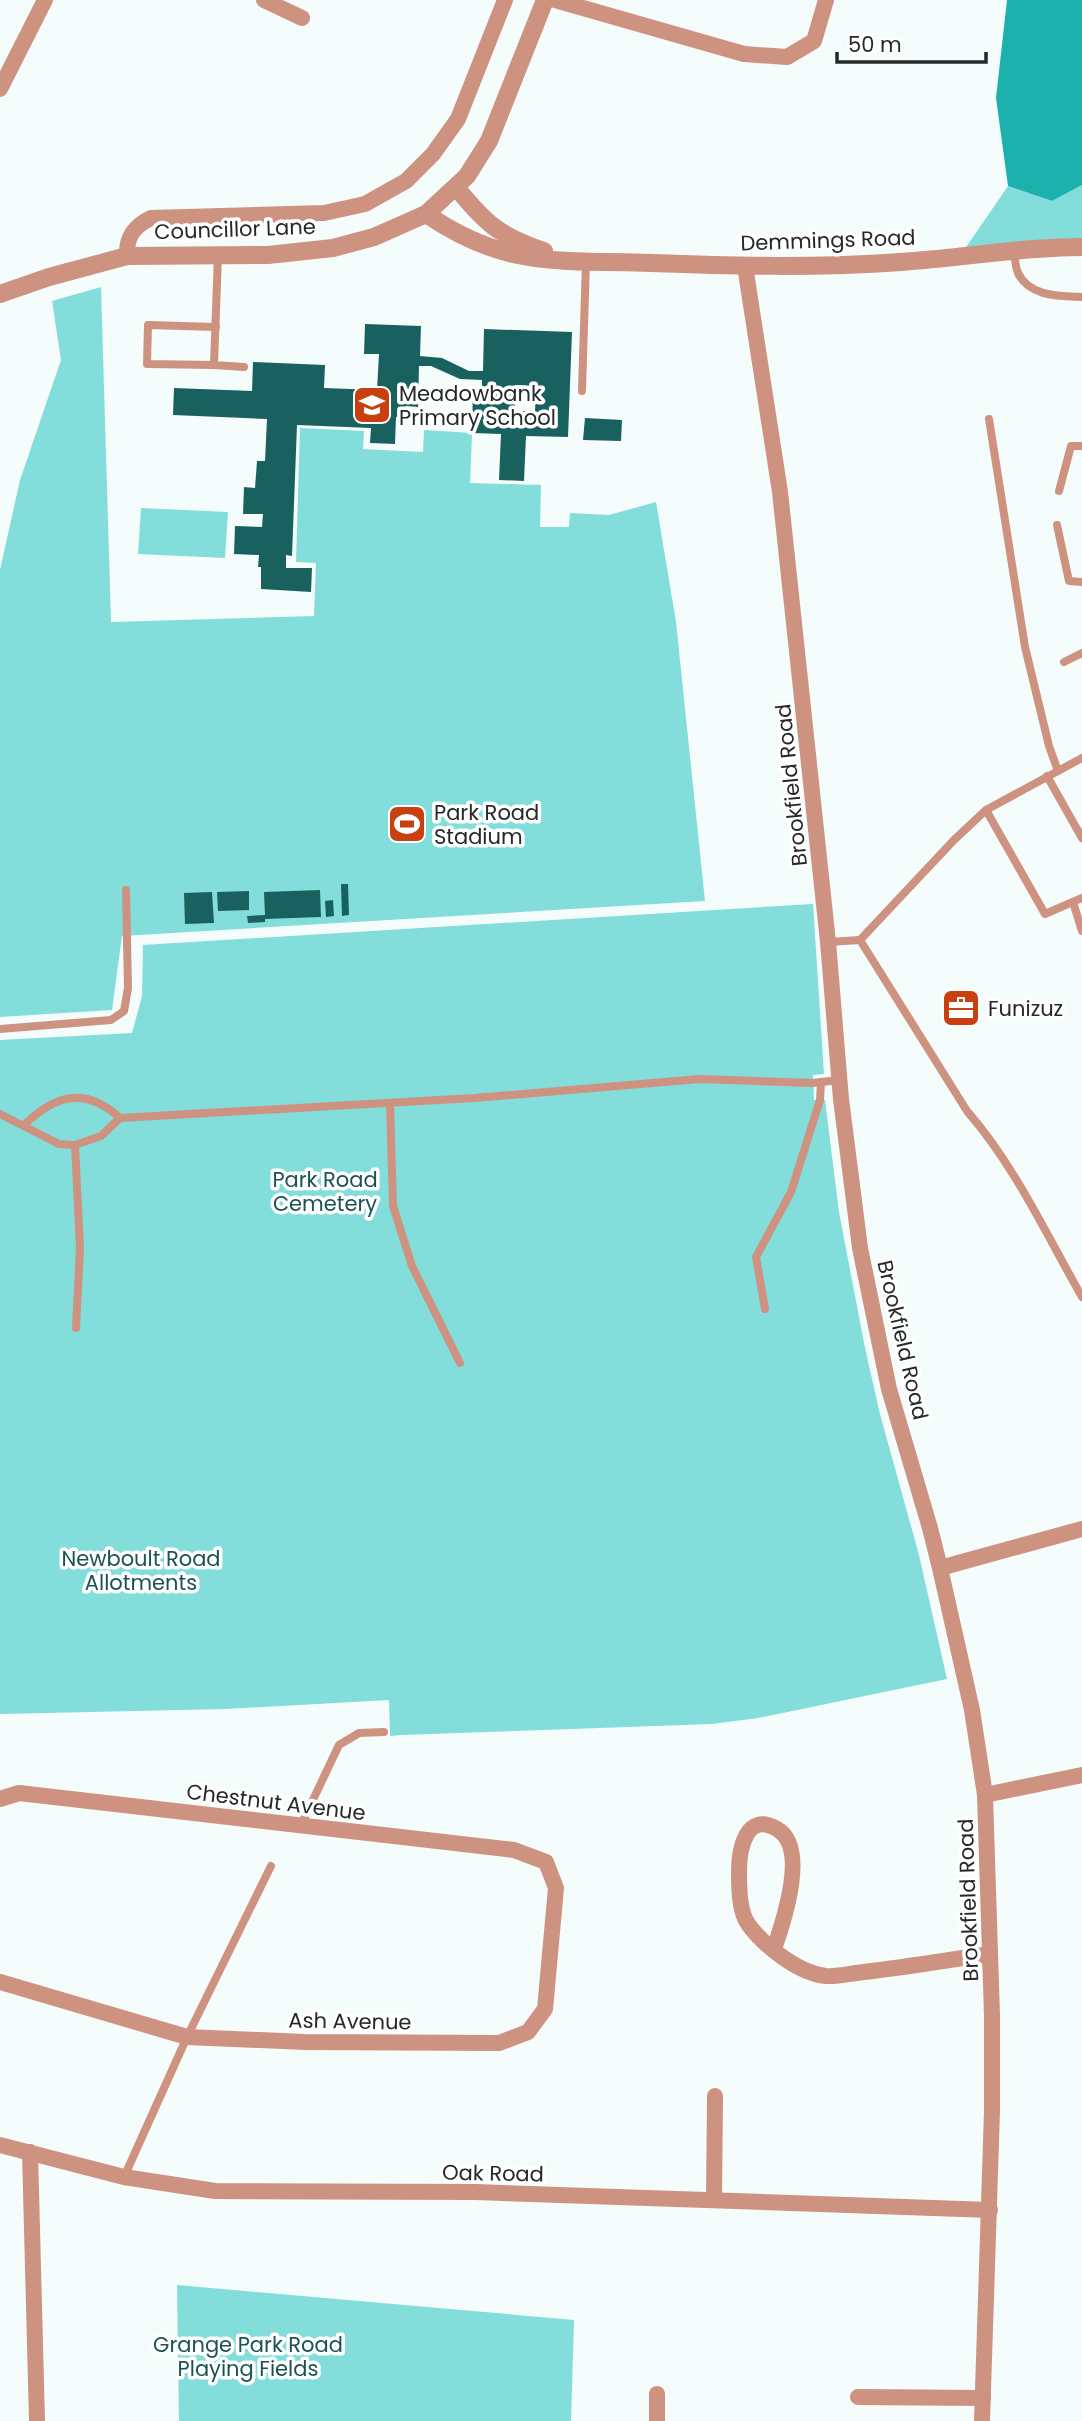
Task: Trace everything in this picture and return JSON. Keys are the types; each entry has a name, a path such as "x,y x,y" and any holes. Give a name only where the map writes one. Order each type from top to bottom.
{"street":[{"path":"0,89 45,0"},
{"path":"264,0 302,18"},
{"name":"Councillor Lane","path":"127,256 126,242 138,224 151,218 324,213 365,204 406,181 433,154 458,119 505,0"},
{"name":"Councillor Lane","path":"0,294 49,277 127,256 268,255 333,248 374,237 426,214 467,176 489,141 545,0"},
{"path":"555,0 744,54 787,57 814,41 826,0"},
{"name":"Demmings Road","path":"456,187 489,225 536,248 580,261"},
{"name":"Demmings Road","path":"426,214 447,228 485,245 519,255 580,261 746,266 901,262 1013,250 1082,247"},
{"name":"Brookfield Road","path":"746,266 780,492 828,942 839,1080 860,1248 889,1389 940,1568 972,1710 985,1795 992,2111 982,2421"},
{"path":"940,1568 1082,1529"},
{"path":"985,1795 1082,1775"},
{"name":"Chestnut Avenue","path":"0,1799 19,1793 514,1850 545,1862"},
{"path":"774,1949 789,1901 793,1870 790,1849 781,1831 767,1824 754,1825 746,1834 739,1864 738,1889 747,1922 774,1949 789,1963 826,1976 990,1954"},
{"name":"Ash Avenue","path":"0,1982 187,2036 305,2042 499,2043 528,2032 545,2009 556,1888 545,1862"},
{"path":"715,2096 715,2200"},
{"name":"Oak Road","path":"0,2145 124,2177 215,2191 475,2192 990,2210"},
{"path":"30,2152 37,2421"},
{"path":"657,2394 657,2421"},
{"path":"858,2397 983,2398"}],"lane":[{"path":"1013,250 1018,272 1024,282 1035,290 1053,296 1082,297"},
{"path":"214,365 218,255"},
{"path":"580,261 582,391"},
{"path":"216,327 148,325 147,364 244,367"},
{"path":"989,419 1025,647 1049,746 1058,771"},
{"path":"1059,491 1071,446 1082,446"},
{"path":"1057,525 1069,581 1082,582"},
{"path":"1064,662 1082,653"},
{"path":"828,942 860,940 986,810 1082,758"},
{"path":"1047,776 1082,838"},
{"path":"986,810 1045,914 1082,898"},
{"path":"0,1029 111,1020 124,1011 128,988 126,890"},
{"path":"1073,902 1082,931"},
{"path":"860,940 967,1111 1011,1170 1082,1297"},
{"path":"0,1114 59,1144 75,1145 101,1136 120,1118 296,1106 390,1103 700,1079 821,1082 839,1080"},
{"path":"765,1309 756,1257 791,1192 820,1100 821,1082"},
{"path":"24,1125 53,1101 72,1098 101,1103 120,1118"},
{"path":"390,1103 393,1206 412,1266 460,1363"},
{"path":"75,1145 80,1248 76,1328"},
{"path":"301,1826 339,1745 359,1733 384,1732"},
{"path":"124,2177 187,2036 271,1866"}],"green space":[{"path":"1082,185 1082,247 960,256 1008,186 1052,201"},
{"path":"101,287 111,622 314,616 316,563 296,562 300,428 364,431 363,449 423,452 424,430 472,433 470,483 541,485 540,527 569,527 570,513 609,515 656,502 676,622 705,901 122,936 112,1010 0,1017 0,570 20,480 61,360 52,301"},
{"path":"141,508 228,512 225,558 138,554"},
{"path":"813,904 824,1074 813,1075 814,1100 825,1100 839,1212 865,1348 880,1414 919,1555 947,1679 758,1718 712,1724 390,1736 389,1700 225,1709 0,1714 0,1040 132,1033 142,996 143,945"},
{"name":"Grange Park Road Playing Fields","path":"177,2285 574,2320 571,2421 179,2421"}],"shaded area":[{"path":"1007,0 1082,0 1082,185 1052,201 1008,186 996,98"}],"building":[{"path":"365,324 421,326 420,356 442,358 469,371 483,371 484,329 572,332 568,437 526,436 524,481 499,480 501,434 472,433 473,388 482,388 482,380 460,379 431,366 419,366 418,407 406,406 406,417 396,417 395,444 370,443 371,428 297,425 292,556 286,555 286,568 312,568 311,592 261,589 259,555 234,554 235,526 262,527 263,514 243,514 244,487 255,488 257,461 265,461 267,419 173,415 174,388 252,391 253,362 325,365 324,388 377,390 379,354 364,354","holes":["515,385 536,386 535,411 515,411"]},
{"path":"585,418 622,420 621,441 583,440"},
{"path":"341,884 348,884 349,915 342,916"},
{"path":"320,890 321,917 265,919 265,922 248,923 247,916 265,915 264,892"},
{"path":"249,891 249,910 218,911 217,892"},
{"path":"212,892 214,923 185,924 184,893"},
{"path":"333,900 334,916 326,917 325,901"}],"place":[{"name":"Meadowbank Primary School","path":"372,405"},
{"name":"Park Road Stadium","path":"407,824"},
{"name":"Funizuz","path":"961,1008"}],"park label":[{"name":"Park Road Cemetery","path":"325,1191"},
{"name":"Newboult Road Allotments","path":"141,1570"}]}
